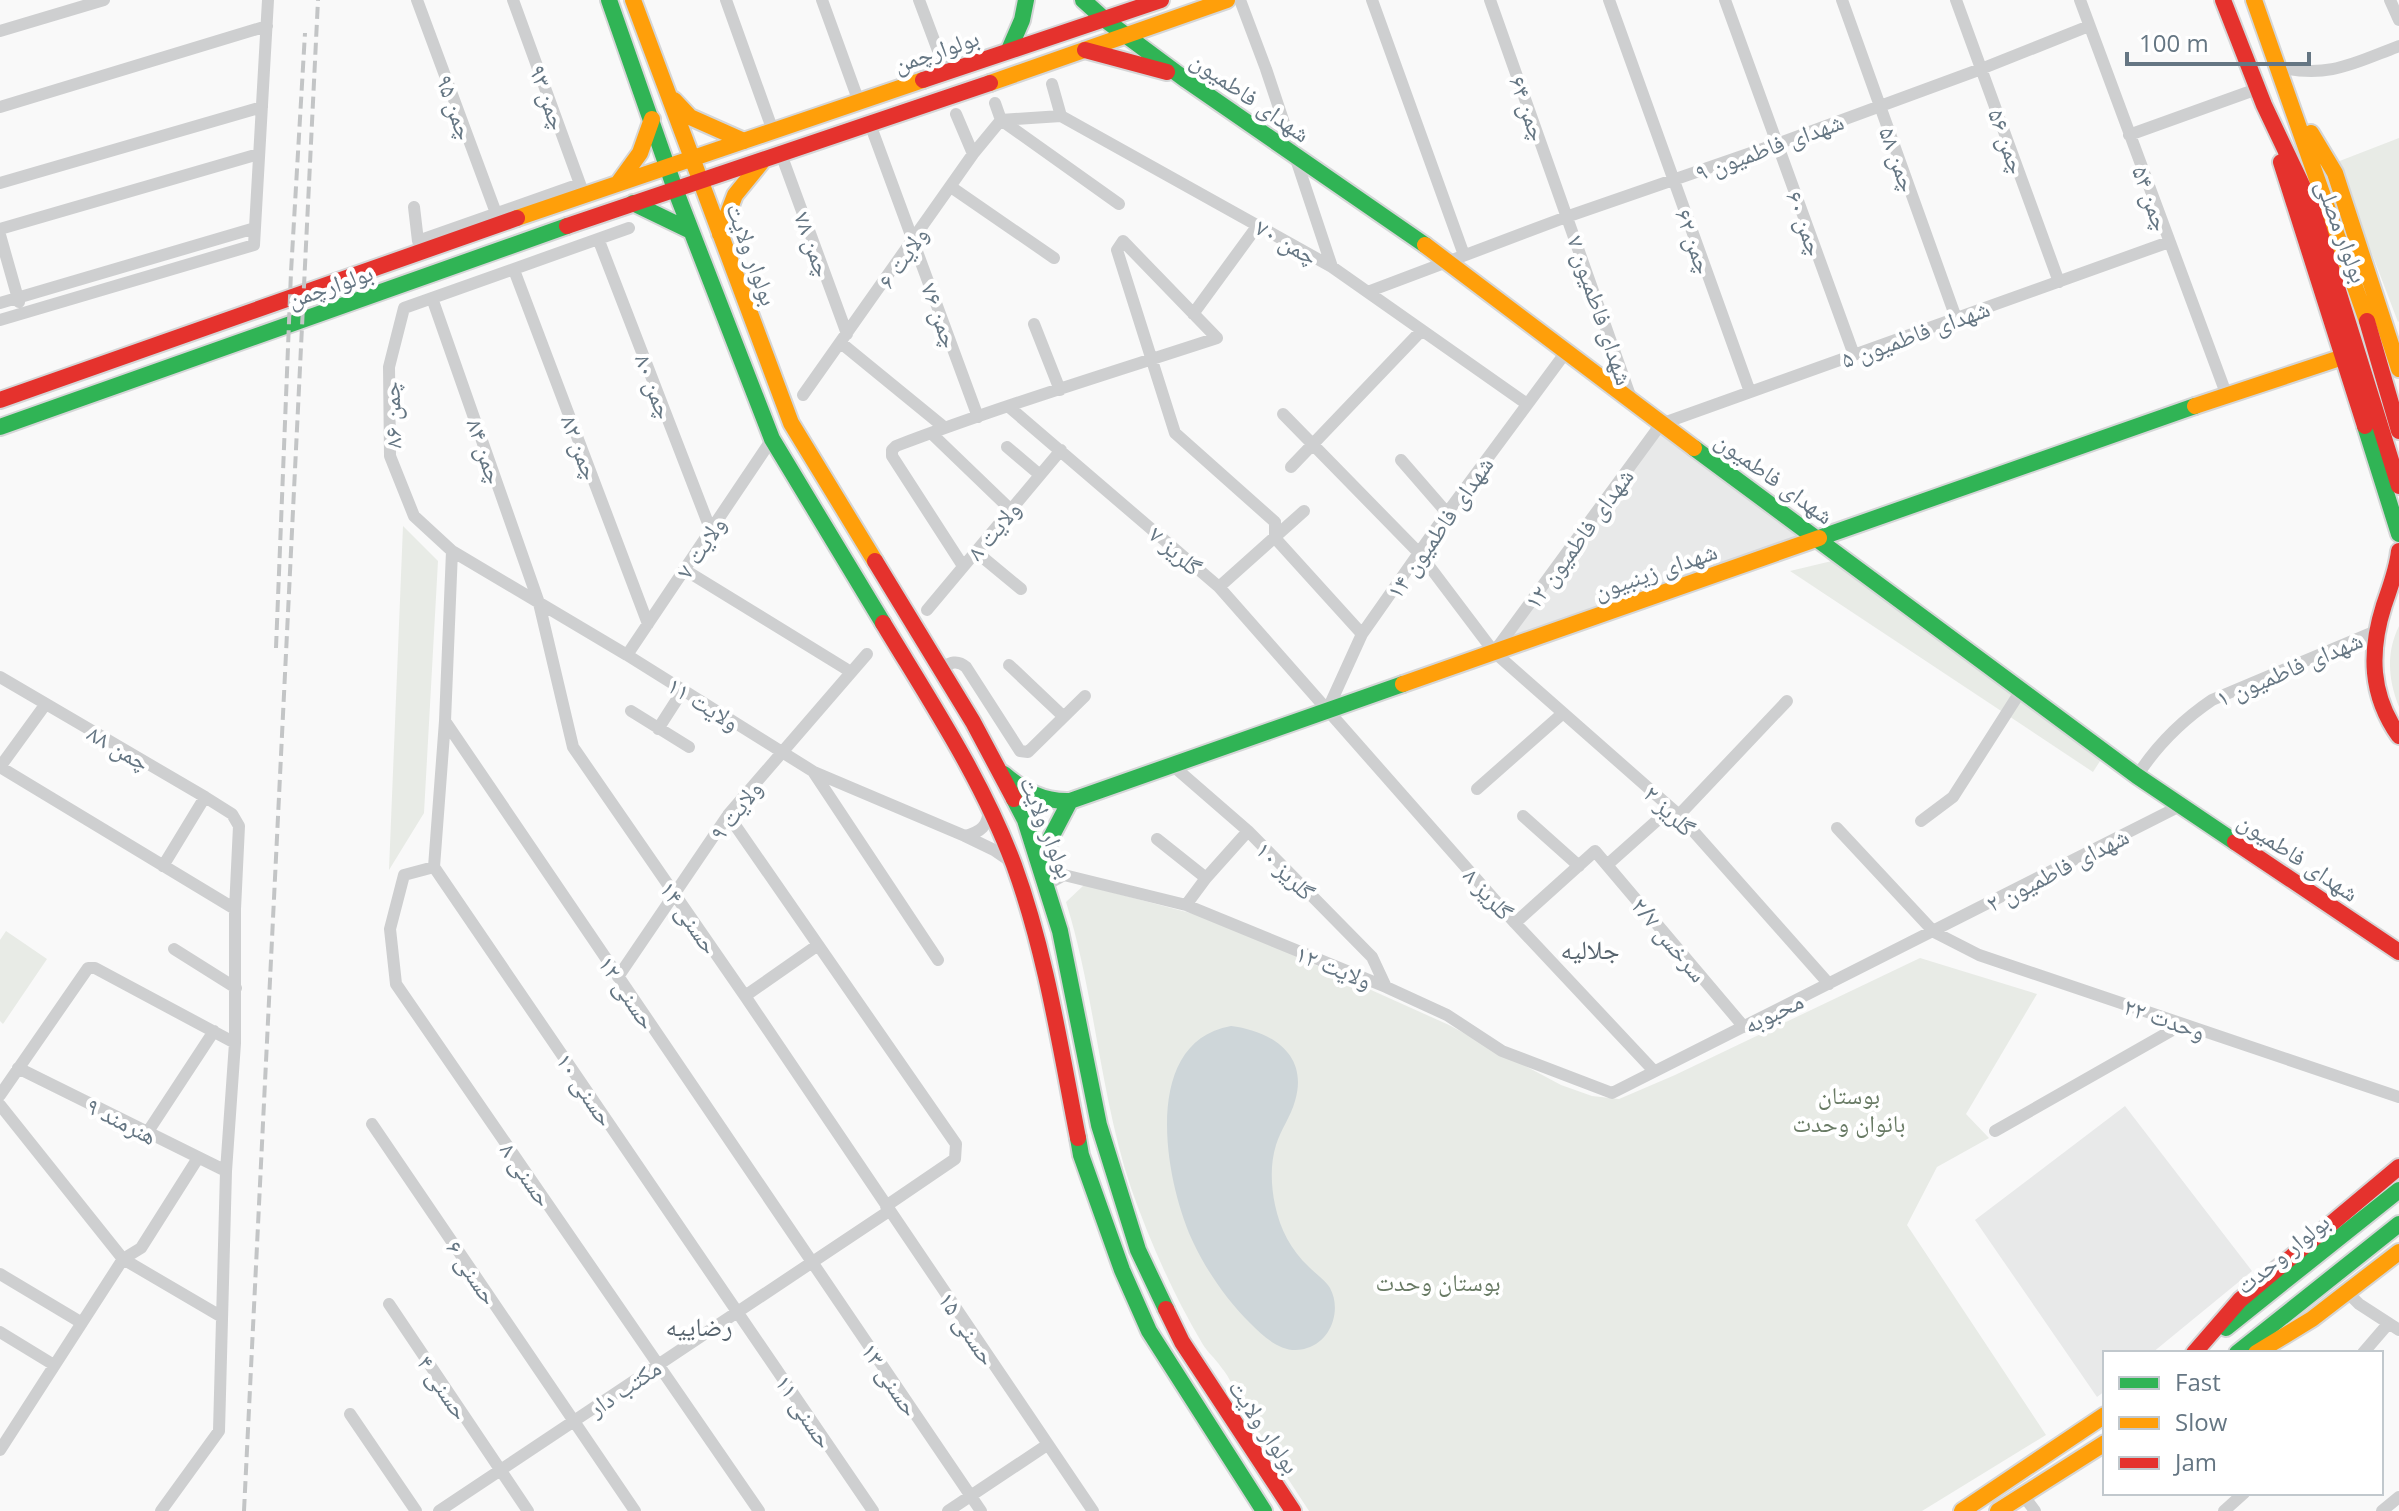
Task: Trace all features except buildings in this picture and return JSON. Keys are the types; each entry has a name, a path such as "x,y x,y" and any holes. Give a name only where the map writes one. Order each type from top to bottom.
{"main road":[{"path":"609,0 668,166"},
{"path":"633,0 693,159"},
{"path":"1009,50 1022,20 1026,0"},
{"path":"1083,0 1104,19"},
{"name":"بولوارچمن","path":"0,400 582,190 618,183 693,159 1161,0"},
{"name":"بولوارچمن","path":"0,427 633,203 1127,37 1227,0"},
{"name":"بولوار مصلی","path":"2223,0 2257,89 2311,204 2399,486"},
{"name":"بولوار مصلی","path":"2254,0 2365,314 2399,431"},
{"name":"شهدای فاطمیون","path":"1104,19 1294,156 1448,261 1633,404 1820,539 2137,776 2399,952"},
{"path":"1083,50 1155,67 1186,80"},
{"path":"669,95 690,117 744,141"},
{"path":"2290,96 2335,173 2399,369"},
{"path":"2264,105 2399,534"},
{"path":"618,183 645,146 652,119"},
{"path":"719,236 728,205 737,188 773,157"},
{"name":"بولوار ولایت","path":"693,159 719,236 791,423 940,668 1025,820 1074,991 1099,1125 1138,1250 1182,1342 1293,1511"},
{"name":"بولوار ولایت","path":"668,166 772,439 951,736 989,807 1013,863 1035,929 1081,1155 1122,1270 1149,1331 1264,1511"},
{"path":"633,203 691,231"},
{"name":"شهدای زینبیون","path":"1070,801 2343,357"},
{"path":"2399,551 2398,564 2376,631 2372,660 2376,694 2386,721 2399,736"},
{"path":"2376,631 2399,605"},
{"path":"997,768 1015,784 1036,796 1052,803 1070,801"},
{"path":"1046,885 1045,855 1050,833 1070,801"},
{"path":"2197,1351 2240,1300 2399,1167"},
{"name":"بولوار وحدت","path":"2198,1351 2399,1190"},
{"name":"بولوار وحدت","path":"2240,1351 2399,1224"},
{"path":"2260,1351 2288,1338 2399,1252"},
{"path":"1962,1511 2103,1416"},
{"path":"1998,1511 2103,1444"}],"street":[{"path":"0,31 104,0"},
{"path":"0,320 254,245 268,0"},
{"name":"چمن ۹۵","path":"417,0 496,213"},
{"name":"چمن ۹۳","path":"513,0 582,190"},
{"path":"726,0 773,131"},
{"path":"822,0 859,102"},
{"path":"919,0 946,72"},
{"path":"1240,0 1332,267"},
{"path":"1372,0 1464,255"},
{"name":"چمن ۶۴","path":"1490,0 1569,216"},
{"name":"چمن ۶۲","path":"1609,0 1750,392"},
{"name":"چمن ۶۰","path":"1725,0 1854,355"},
{"name":"چمن ۵۸","path":"1842,0 1956,318"},
{"name":"چمن ۵۶","path":"1956,0 2059,282"},
{"name":"چمن ۵۴","path":"2080,0 2227,396"},
{"path":"2390,0 2399,20"},
{"path":"0,107 267,26"},
{"name":"شهدای فاطمیون ۹","path":"1370,291 1569,216 1880,107 2089,26"},
{"path":"2279,67 2303,73 2328,72 2399,46"},
{"path":"1001,120 1061,116 1052,84"},
{"path":"2129,135 2257,89"},
{"path":"995,103 1001,120 1119,204"},
{"path":"0,183 262,107"},
{"path":"956,114 973,154"},
{"name":"چمن ۷۰","path":"1061,116 1332,267 1527,404"},
{"name":"ولایت ۶","path":"803,395 914,242 973,154 1001,120"},
{"name":"چمن ۷۶","path":"870,124 978,417"},
{"path":"22,313 0,232 259,154"},
{"name":"چمن ۷۸","path":"773,157 844,338"},
{"path":"951,187 1054,258"},
{"path":"414,207 418,241 496,213 582,190"},
{"name":"شهدای فاطمیون ۷","path":"1569,216 1633,404"},
{"path":"1193,314 1258,225"},
{"path":"0,303 255,228"},
{"path":"432,298 629,228"},
{"name":"چمن ۸۰","path":"599,241 711,531"},
{"path":"963,566 892,456 896,446 945,428 1009,407 1151,360 1217,338 1123,241 1117,250 1151,360 1175,433 1275,522 1275,538 1362,634"},
{"name":"شهدای فاطمیون ۵","path":"1661,424 2169,242"},
{"name":"چمن ۸۲","path":"514,270 648,624"},
{"name":"چمن ۸۶","path":"432,298 404,308 389,367 390,456 414,516 452,551"},
{"name":"چمن ۸۴","path":"432,298 539,603"},
{"path":"1034,324 1060,390"},
{"path":"1291,467 1422,330"},
{"path":"844,338 945,428"},
{"name":"شهدای فاطمیون ۱۴","path":"1327,711 1362,634 1566,352"},
{"name":"گلریز ۷","path":"1009,407 1219,587 1327,711"},
{"name":"گلریز ۲","path":"1283,414 1420,554 1494,652 1675,811 1829,984"},
{"name":"شهدای فاطمیون ۱۲","path":"1494,652 1661,424"},
{"path":"931,433 1010,509"},
{"name":"ولایت ۷","path":"627,655 772,439"},
{"path":"1007,447 1040,475"},
{"name":"ولایت ۸","path":"927,610 1061,450"},
{"path":"1401,460 1447,513"},
{"path":"1219,587 1304,511"},
{"path":"434,867 445,721 452,551"},
{"name":"ولایت ۱۱","path":"452,551 627,655 814,772 965,836 1013,863"},
{"path":"975,551 1021,589"},
{"path":"685,570 851,672"},
{"name":"حسنی ۱۴","path":"539,603 573,747 888,1208"},
{"name":"شهدای فاطمیون ۱","path":"2137,776 2154,750 2190,715 2212,700 2376,631"},
{"name":"ولایت ۹","path":"618,977 728,815 867,654"},
{"path":"940,668 954,661 966,667 1020,751 1028,752 1085,696"},
{"path":"1009,665 1064,717"},
{"name":"چمن ۸۸","path":"0,677 237,818 235,909"},
{"path":"1921,821 1953,797 2022,689"},
{"path":"658,729 683,690"},
{"path":"1607,865 1675,811 1787,701"},
{"path":"45,705 0,767 235,909 235,1043 226,1171 219,1431 161,1511"},
{"path":"631,711 689,747"},
{"name":"گلریز ۸","path":"1327,711 1515,923 1654,1071"},
{"path":"1477,789 1562,714"},
{"name":"حسنی ۱۲","path":"445,721 812,1262"},
{"name":"گلریز ۱۰","path":"1172,765 1248,831 1372,957 1386,987"},
{"path":"814,772 938,960"},
{"path":"163,866 205,797"},
{"name":"شهدای فاطمیون ۲","path":"1934,932 2180,806"},
{"path":"965,836 983,829 988,821 989,807"},
{"path":"728,815 818,945 745,996"},
{"path":"1515,923 1579,866 1523,816"},
{"name":"وحدت ۲۲","path":"1837,828 1934,932 1979,955 2399,1097"},
{"path":"1186,905 1248,831"},
{"path":"1157,839 1206,878"},
{"name":"سرخس ۲/۷","path":"1579,866 1595,851 1744,1027"},
{"name":"حسنی ۸","path":"434,867 404,875 390,929 396,984 759,1511"},
{"name":"حسنی ۱۰","path":"434,867 737,1312"},
{"name":"ولایت ۱۲","path":"1046,885 1064,875 1186,905 1447,1015 1502,1051 1612,1093"},
{"name":"محبوبه","path":"1612,1093 1934,932"},
{"name":"مکتب دار","path":"439,1511 812,1262 955,1159 956,1144 818,945"},
{"path":"174,949 236,988"},
{"path":"0,1095 88,968 95,968 235,1043"},
{"path":"1995,1131 2183,1024"},
{"path":"147,1133 214,1031"},
{"name":"هنرمند ۹","path":"18,1068 226,1171"},
{"path":"0,1105 123,1259 222,1317"},
{"name":"حسنی ۶","path":"372,1124 635,1511"},
{"path":"0,1450 123,1259 141,1248 198,1158"},
{"name":"حسنی ۱۵","path":"888,1208 1093,1511"},
{"name":"حسنی ۱۳","path":"812,1262 981,1511"},
{"path":"0,1274 82,1323"},
{"path":"2348,1293 2394,1327 2365,1351"},
{"name":"حسنی ۴","path":"389,1304 528,1511"},
{"name":"حسنی ۱۱","path":"737,1312 873,1511"},
{"path":"0,1332 54,1365"},
{"path":"350,1414 416,1511"},
{"path":"948,1511 1047,1445"},
{"path":"2023,1495 2035,1511"},
{"path":"2224,1511 2242,1495"},
{"path":"2382,1511 2399,1497"}],"shaded area":[{"path":"1661,429 1819,540 1500,653"},
{"path":"1231,1026 1260,1033 1273,1040 1291,1058 1297,1070 1295,1101 1274,1152 1274,1198 1287,1239 1297,1254 1328,1285 1335,1306 1328,1332 1315,1344 1299,1350 1283,1348 1269,1340 1234,1305 1212,1276 1194,1244 1175,1187 1167,1118 1171,1086 1182,1058 1202,1038"},
{"path":"2125,1106 2252,1271 2154,1351 2103,1351 2103,1392 2097,1397 1975,1220"}],"green space":[{"path":"2399,138 2399,321 2398,322 2337,162"},
{"path":"403,526 438,561 424,813 389,870"},
{"path":"1836,560 2102,758 2093,772 1790,571"},
{"path":"2399,626 2399,707 2390,666 2392,646"},
{"name":"بوستان وحدت","path":"1084,885 1213,919 1449,1025 1561,1085 1592,1096 1619,1099 1920,958 2037,994 1966,1114 1989,1138 1937,1167 1907,1225 2046,1435 1922,1511 1309,1511 1240,1405 1227,1376 1191,1324 1163,1267 1131,1188 1120,1153 1084,973 1066,902"},
{"path":"6,931 47,959 3,1024 0,1021 0,940"}],"railway":[{"path":"244,1511 318,0"},
{"path":"276,648 291,272 305,33"}],"traffic: fast":[{"path":"609,0 675,189 772,439 883,623"},
{"path":"1009,50 1022,20 1026,0"},
{"path":"1083,0 1186,80 1425,245"},
{"path":"633,203 691,231"},
{"path":"0,427 567,226"},
{"path":"1819,538 2195,406"},
{"path":"2365,426 2399,534"},
{"path":"1694,448 2137,776 2235,842"},
{"path":"1004,774 1034,794 1051,800 1070,801 1403,684"},
{"path":"1014,799 1025,820 1060,931 1099,1125 1138,1250 1166,1309"},
{"path":"1046,869 1049,841 1070,801"},
{"path":"1078,1138 1081,1155 1122,1270 1149,1331 1264,1511"},
{"path":"2226,1328 2399,1190"},
{"path":"2240,1351 2399,1224"}],"traffic: slow":[{"path":"633,0 791,423 875,561"},
{"path":"990,83 1227,0"},
{"path":"2254,0 2367,321"},
{"path":"517,218 923,80"},
{"path":"674,100 690,117 744,141"},
{"path":"619,182 640,153 652,119"},
{"path":"2311,133 2335,173 2399,369"},
{"path":"720,234 735,195 761,163"},
{"path":"1425,245 1694,448"},
{"path":"2195,406 2343,357"},
{"path":"1403,684 1819,538"},
{"path":"2259,1351 2312,1319 2399,1252"},
{"path":"1962,1511 2103,1416"},
{"path":"1998,1511 2103,1444"}],"traffic: jam":[{"path":"923,80 1161,0"},
{"path":"2223,0 2264,105 2311,204 2399,486"},
{"path":"1085,50 1167,72"},
{"path":"567,226 990,83"},
{"path":"2281,162 2365,426"},
{"path":"0,400 517,218"},
{"path":"2367,321 2399,431"},
{"path":"2399,551 2379,622 2375,656 2375,673 2382,705 2399,736"},
{"path":"875,561 973,722 1014,799"},
{"path":"883,623 971,771 1014,865 1044,966 1078,1138"},
{"path":"2235,842 2399,952"},
{"path":"2196,1351 2240,1300 2399,1167"},
{"path":"1166,1309 1182,1342 1293,1511"}],"district":[{"name":"جلالیه","path":"1590,949"},
{"name":"رضاییه","path":"699,1326"}],"park label":[{"name":"بوستان بانوان وحدت","path":"1849,1108"}]}
